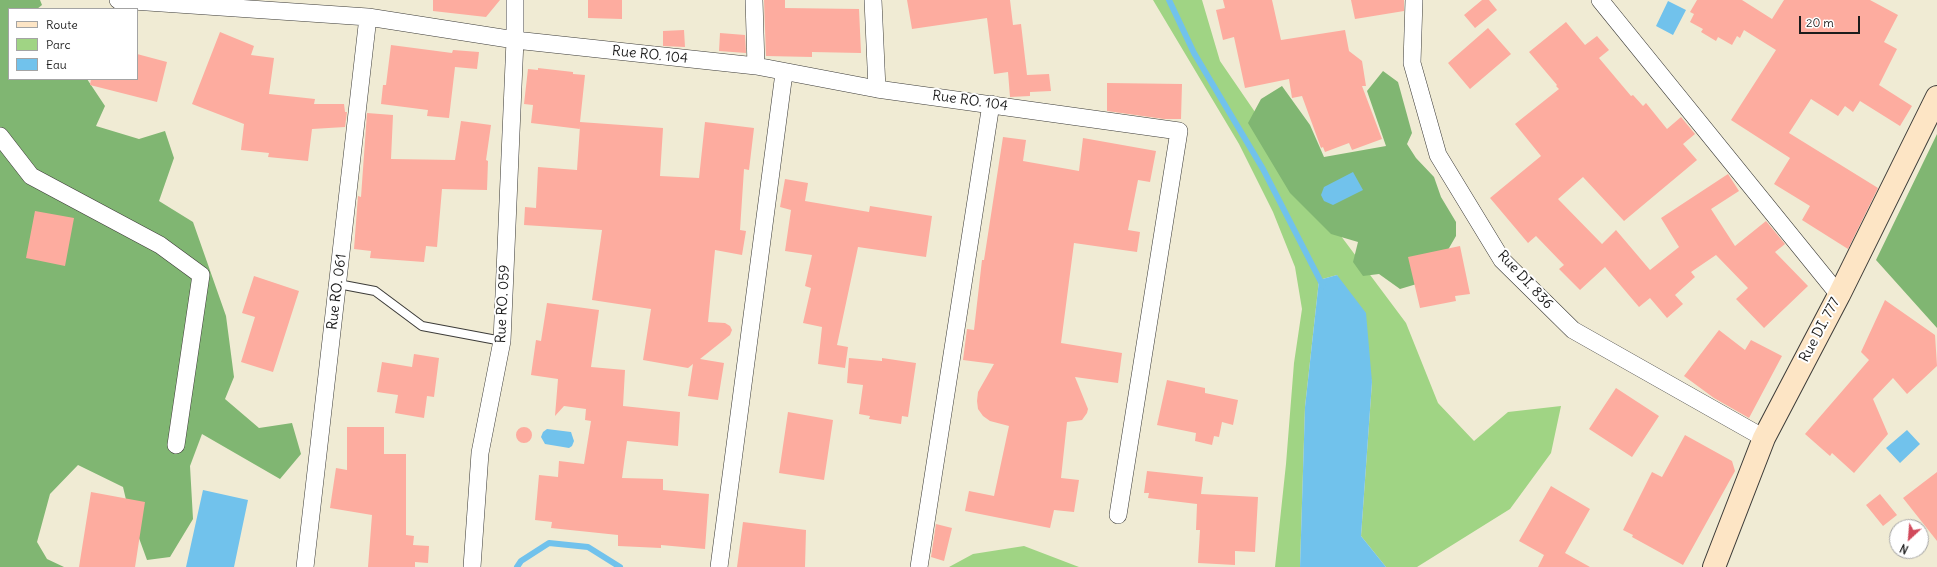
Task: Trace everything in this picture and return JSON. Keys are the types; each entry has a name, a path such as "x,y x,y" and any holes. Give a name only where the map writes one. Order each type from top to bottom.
{"street":[{"name":"Rue RO. 104","path":"118,0 368,17 515,40 756,66 784,73 877,89 1179,131 1118,515"},
{"name":"Rue RO. 059","path":"472,567 480,453 502,341 515,40 515,0"},
{"path":"754,0 756,66"},
{"path":"873,0 877,89"},
{"name":"Rue DI. 836","path":"1414,0 1412,63 1438,155 1502,260 1573,330 1764,438"},
{"path":"1600,0 1839,295"},
{"name":"Rue RO. 061","path":"305,567 368,17"},
{"path":"719,567 784,73"},
{"name":"Rue DI. 777","path":"1714,567 1764,438 1839,295 1937,97"},
{"path":"919,567 991,104"},
{"path":"0,136 30,176 160,246 201,275 176,445"}],"lane":[{"path":"338,284 374,291 422,326 502,341"}],"green space":[{"path":"0,0 40,0 42,5 38,8 8,8 8,80 88,80 105,106 96,126 139,139 165,131 174,158 159,201 193,222 226,316 234,377 225,399 259,428 292,423 301,454 280,479 202,434 190,466 193,519 170,557 147,560 128,508 123,487 78,465 50,494 37,542 47,559 64,567 0,567"},
{"path":"1153,0 1202,0 1220,61 1329,220 1406,323 1438,403 1474,441 1508,412 1561,406 1551,453 1510,509 1417,567 1386,567 1361,536 1372,382 1337,275 1319,280 1305,407 1300,567 1275,567 1286,464 1294,363 1302,309 1295,267 1273,212 1239,144"},
{"path":"1383,71 1398,82 1412,133 1407,144 1416,158 1434,177 1441,197 1456,222 1456,236 1445,255 1420,283 1400,289 1379,274 1363,276 1353,262 1358,242 1331,234 1290,193 1248,123 1261,99 1282,86 1310,125 1324,157 1386,146 1367,91"},
{"path":"1937,134 1937,328 1876,260"},
{"path":"1024,546 1079,567 949,567 973,554"}],"water":[{"path":"1668,1 1686,10 1673,35 1656,26"},
{"path":"1353,172 1363,190 1333,205 1324,201 1321,195 1324,187"},
{"path":"1337,275 1366,313 1372,382 1361,536 1386,567 1300,567 1305,407 1319,280"},
{"path":"547,429 571,432 574,441 572,446 569,448 545,444 541,437 543,432"},
{"path":"1907,430 1920,444 1900,463 1886,448"},
{"path":"203,490 248,500 234,567 186,567"}],"building":[{"path":"433,0 500,0 486,17 433,11"},
{"path":"588,0 622,0 622,19 588,18"},
{"path":"764,0 785,0 785,8 859,9 861,53 812,52 812,57 766,56"},
{"path":"907,0 1010,0 1013,25 1021,24 1027,75 1049,74 1051,91 1030,92 1030,96 1010,97 1008,72 994,74 987,18 912,29"},
{"path":"1223,0 1272,0 1281,40 1345,30 1349,51 1362,61 1366,86 1362,86 1382,139 1352,150 1349,143 1325,152 1323,147 1321,148 1302,96 1292,98 1289,79 1245,88 1234,37 1223,40 1216,10 1225,8"},
{"path":"1351,0 1404,0 1404,11 1355,19"},
{"path":"1482,0 1489,0 1497,10 1475,28 1464,15"},
{"path":"1697,0 1742,0 1772,19 1784,0 1870,0 1898,15 1884,42 1897,49 1879,85 1912,106 1900,126 1860,101 1853,112 1845,106 1838,116 1811,99 1789,133 1878,188 1848,249 1802,220 1810,206 1774,184 1790,158 1731,120 1776,50 1744,30 1740,38 1737,36 1732,45 1718,37 1716,41 1701,32 1703,29 1690,22 1694,14 1690,12"},
{"path":"1566,22 1585,45 1597,36 1609,50 1599,58 1631,96 1633,95 1643,106 1646,103 1667,129 1681,117 1695,134 1683,144 1697,160 1624,221 1583,177 1558,199 1602,244 1616,230 1650,270 1679,247 1661,218 1728,174 1739,191 1711,209 1735,246 1766,221 1785,244 1775,252 1808,286 1764,328 1736,299 1748,288 1716,255 1691,272 1695,277 1675,295 1683,304 1667,318 1650,298 1639,307 1605,267 1580,290 1559,269 1564,265 1536,236 1528,243 1490,198 1541,156 1515,124 1559,89 1529,52"},
{"path":"1488,28 1511,54 1470,89 1448,63"},
{"path":"684,30 685,47 663,46 663,31"},
{"path":"220,32 254,46 251,55 274,58 269,94 315,99 314,104 344,104 345,112 347,112 345,127 312,129 308,161 268,157 269,153 241,150 244,124 192,104"},
{"path":"720,33 745,35 746,53 719,51"},
{"path":"391,45 452,53 453,50 479,52 477,69 455,67 449,118 427,116 428,110 381,104 383,85 386,85"},
{"path":"138,54 167,62 157,102 90,85 91,80 138,80"},
{"path":"538,68 585,75 580,122 663,128 660,176 699,178 705,122 754,128 749,170 744,169 740,230 746,231 742,255 715,250 708,322 725,323 730,326 732,330 730,335 700,359 724,363 718,400 688,396 693,364 688,368 643,360 651,309 592,300 602,230 524,225 525,207 536,208 538,167 577,170 580,129 531,123 533,105 524,104 528,69 538,70"},
{"path":"1107,83 1182,84 1181,119 1164,119 1107,111"},
{"path":"367,113 393,115 391,159 455,160 461,121 491,125 486,160 488,161 487,190 442,189 437,247 426,246 424,262 370,258 371,251 354,249 358,196 361,197"},
{"path":"1003,137 1026,140 1023,161 1079,171 1083,138 1156,151 1150,182 1138,180 1128,230 1140,232 1137,252 1074,243 1061,343 1122,353 1118,383 1075,377 1088,409 1082,420 1067,422 1061,478 1079,480 1074,512 1054,510 1050,528 965,511 969,491 994,496 1009,426 990,421 983,416 978,409 978,392 994,364 963,360 967,329 974,330 982,260 984,260"},
{"path":"785,179 808,183 805,201 869,212 870,206 932,216 926,257 858,247 837,345 848,347 845,368 818,364 822,327 803,323 811,288 805,286 812,255 785,251 791,210 780,207"},
{"path":"35,211 74,218 65,266 26,258"},
{"path":"1460,246 1470,294 1455,296 1456,301 1420,308 1408,257"},
{"path":"254,276 299,291 273,372 241,362 255,317 242,313"},
{"path":"1885,300 1935,335 1937,366 1907,394 1893,378 1873,399 1888,434 1854,473 1832,453 1830,456 1805,434 1869,360 1861,352"},
{"path":"547,303 599,310 591,367 625,370 623,406 680,412 678,446 627,441 622,478 663,479 663,490 709,494 705,549 661,545 661,548 618,546 618,535 551,528 552,522 535,520 539,475 558,477 559,461 584,464 591,421 585,420 586,409 564,406 555,416 558,379 531,375 536,340 541,341"},
{"path":"1719,330 1745,350 1751,340 1782,356 1749,418 1714,398 1684,376"},
{"path":"414,354 439,358 434,397 427,396 424,418 395,413 398,395 377,392 382,362 412,367"},
{"path":"849,358 882,361 882,358 916,363 908,417 902,416 901,424 869,419 870,416 859,414 863,385 847,383"},
{"path":"1167,380 1205,388 1205,393 1238,400 1233,425 1222,422 1219,437 1214,436 1212,445 1195,441 1196,433 1157,425"},
{"path":"1616,388 1659,416 1632,457 1589,429"},
{"path":"788,412 833,420 824,480 779,473"},
{"path":"347,427 384,427 384,454 406,454 406,535 414,536 413,545 429,546 428,563 415,562 415,567 368,567 372,515 330,508 336,468 347,470"},
{"path":"521,427 527,427 532,432 530,441 527,443 521,443 516,438 516,432"},
{"path":"1685,435 1732,461 1735,471 1683,565 1632,537 1633,535 1623,530 1652,472 1662,477"},
{"path":"1147,471 1203,477 1201,494 1258,497 1255,552 1235,551 1235,565 1198,563 1200,530 1196,530 1197,504 1148,498 1149,493 1144,493"},
{"path":"1937,472 1937,541 1929,531 1929,519 1920,519 1903,498"},
{"path":"1551,486 1590,509 1565,553 1590,567 1538,567 1544,555 1519,541"},
{"path":"91,492 145,502 135,567 79,567"},
{"path":"1880,494 1897,515 1892,519 1889,519 1889,521 1883,526 1866,505"},
{"path":"743,522 806,530 805,567 737,567"},
{"path":"936,524 952,528 944,561 931,557"}],"waterway":[{"path":"1169,0 1194,53 1263,169 1323,286"},
{"path":"517,567 521,561 549,543 588,547 620,567"}]}
